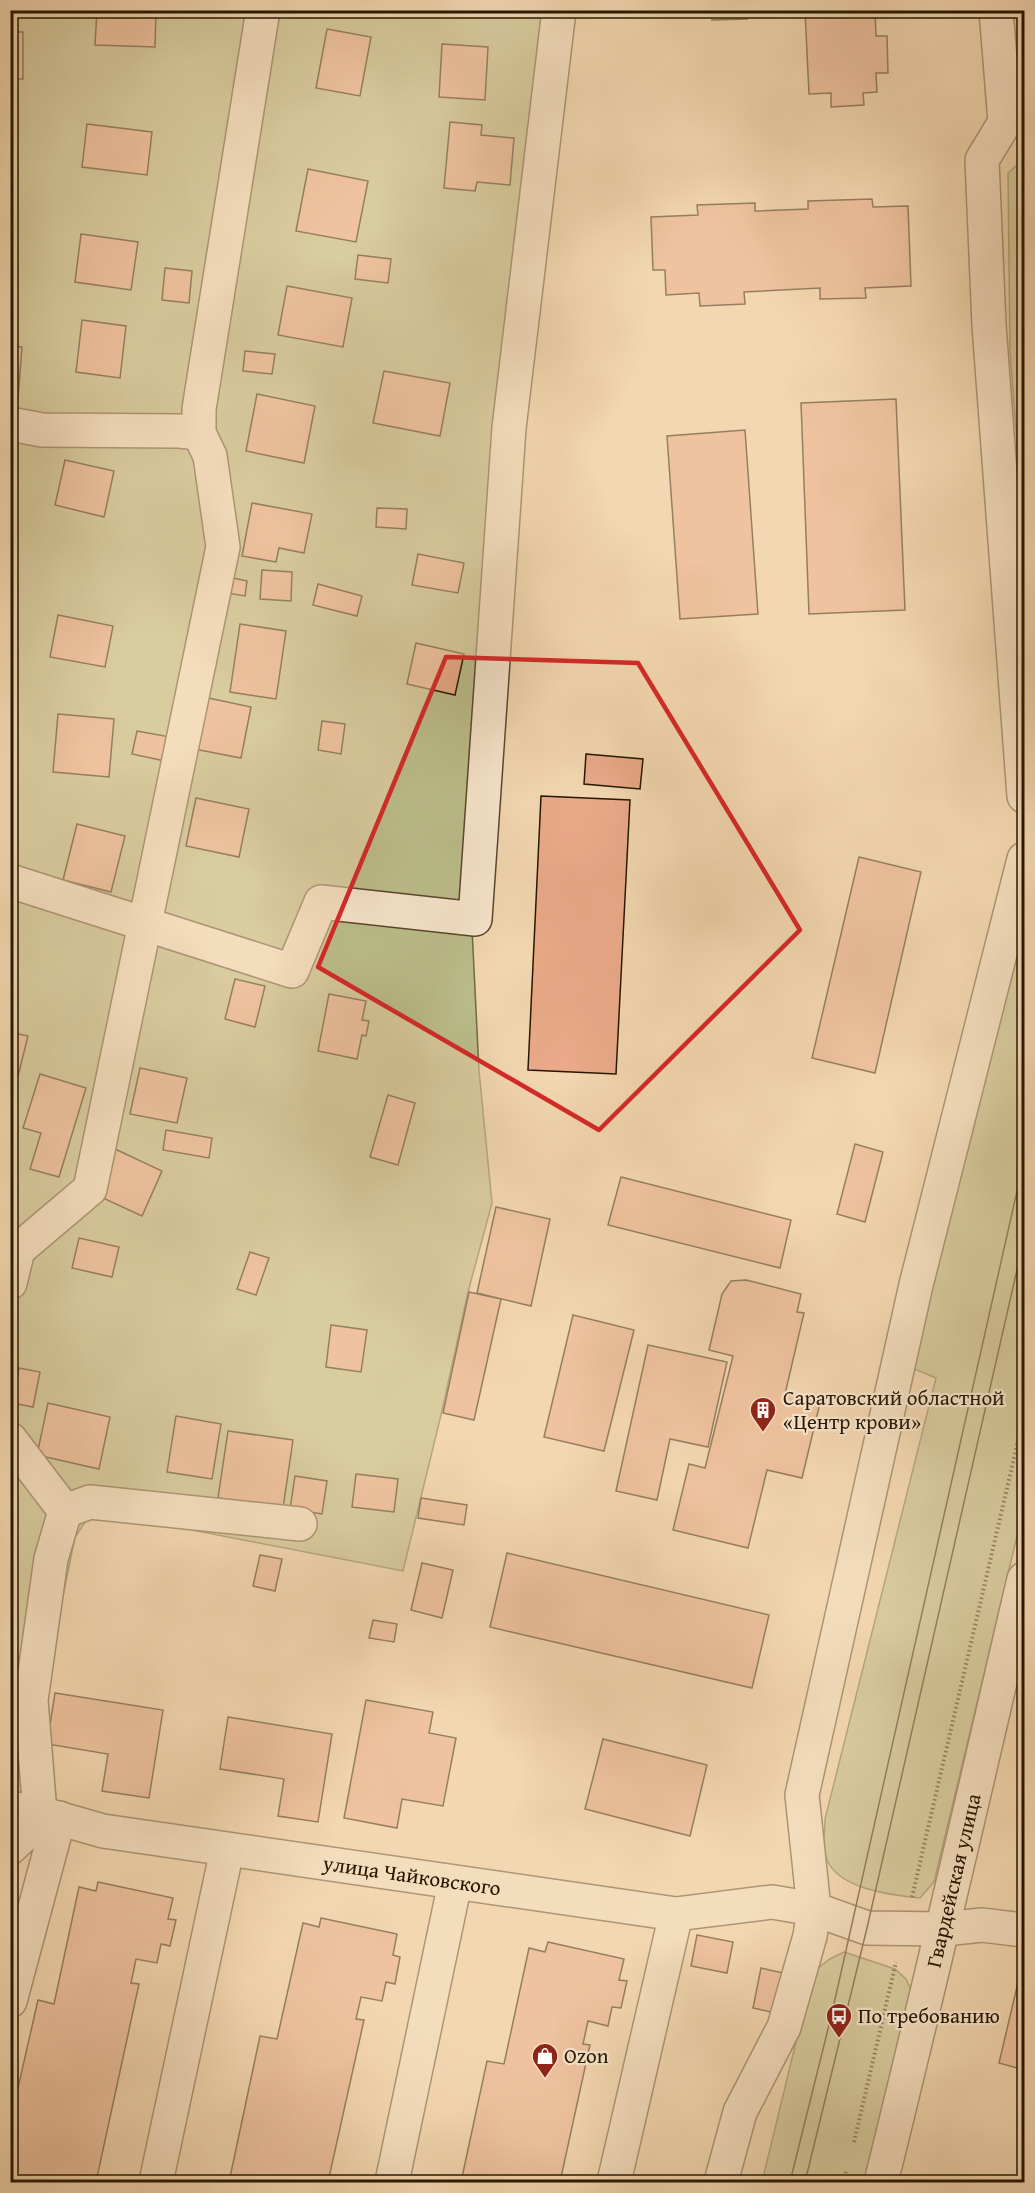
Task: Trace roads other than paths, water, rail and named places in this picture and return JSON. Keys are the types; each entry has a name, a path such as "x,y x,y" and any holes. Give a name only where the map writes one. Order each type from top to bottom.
{"street":[{"path":"10,1283 14,1246 90,1189 223,547 210,456 199,433 199,409 263,10"},
{"path":"10,881 292,971 321,902 475,919 509,428 559,10"},
{"path":"996,10 1015,120 982,160 989,325 1024,796"},
{"path":"10,424 42,430 179,430 199,433"},
{"path":"721,2182 740,2112 784,2027 810,1936 814,1909 802,1795 916,1285 1024,859"},
{"path":"10,1439 65,1511"},
{"path":"65,1511 90,1502 300,1524"},
{"path":"10,2001 36,1813 31,1700 51,1559 65,1511"},
{"name":"Гвардейская улица","path":"881,2182 944,1929 1024,1579"},
{"path":"10,1848 28,1830 36,1813"},
{"name":"улица Чайковского","path":"36,1813 103,1832 676,1914 772,1902 814,1909 867,1928 944,1929"},
{"path":"156,2182 227,1850"},
{"path":"392,2182 455,1883"},
{"path":"614,2182 676,1914"},
{"path":"944,1929 982,1925 1024,1930"}],"tram line":[{"path":"790,2182 831,2017 1024,1160"},
{"path":"805,2182 867,1928 1024,1239"}],"place":[{"name":"Саратовский областной «Центр крови»","path":"763,1433"},
{"name":"По требованию","path":"839,2039"},
{"name":"Ozon","path":"545,2079"}]}
